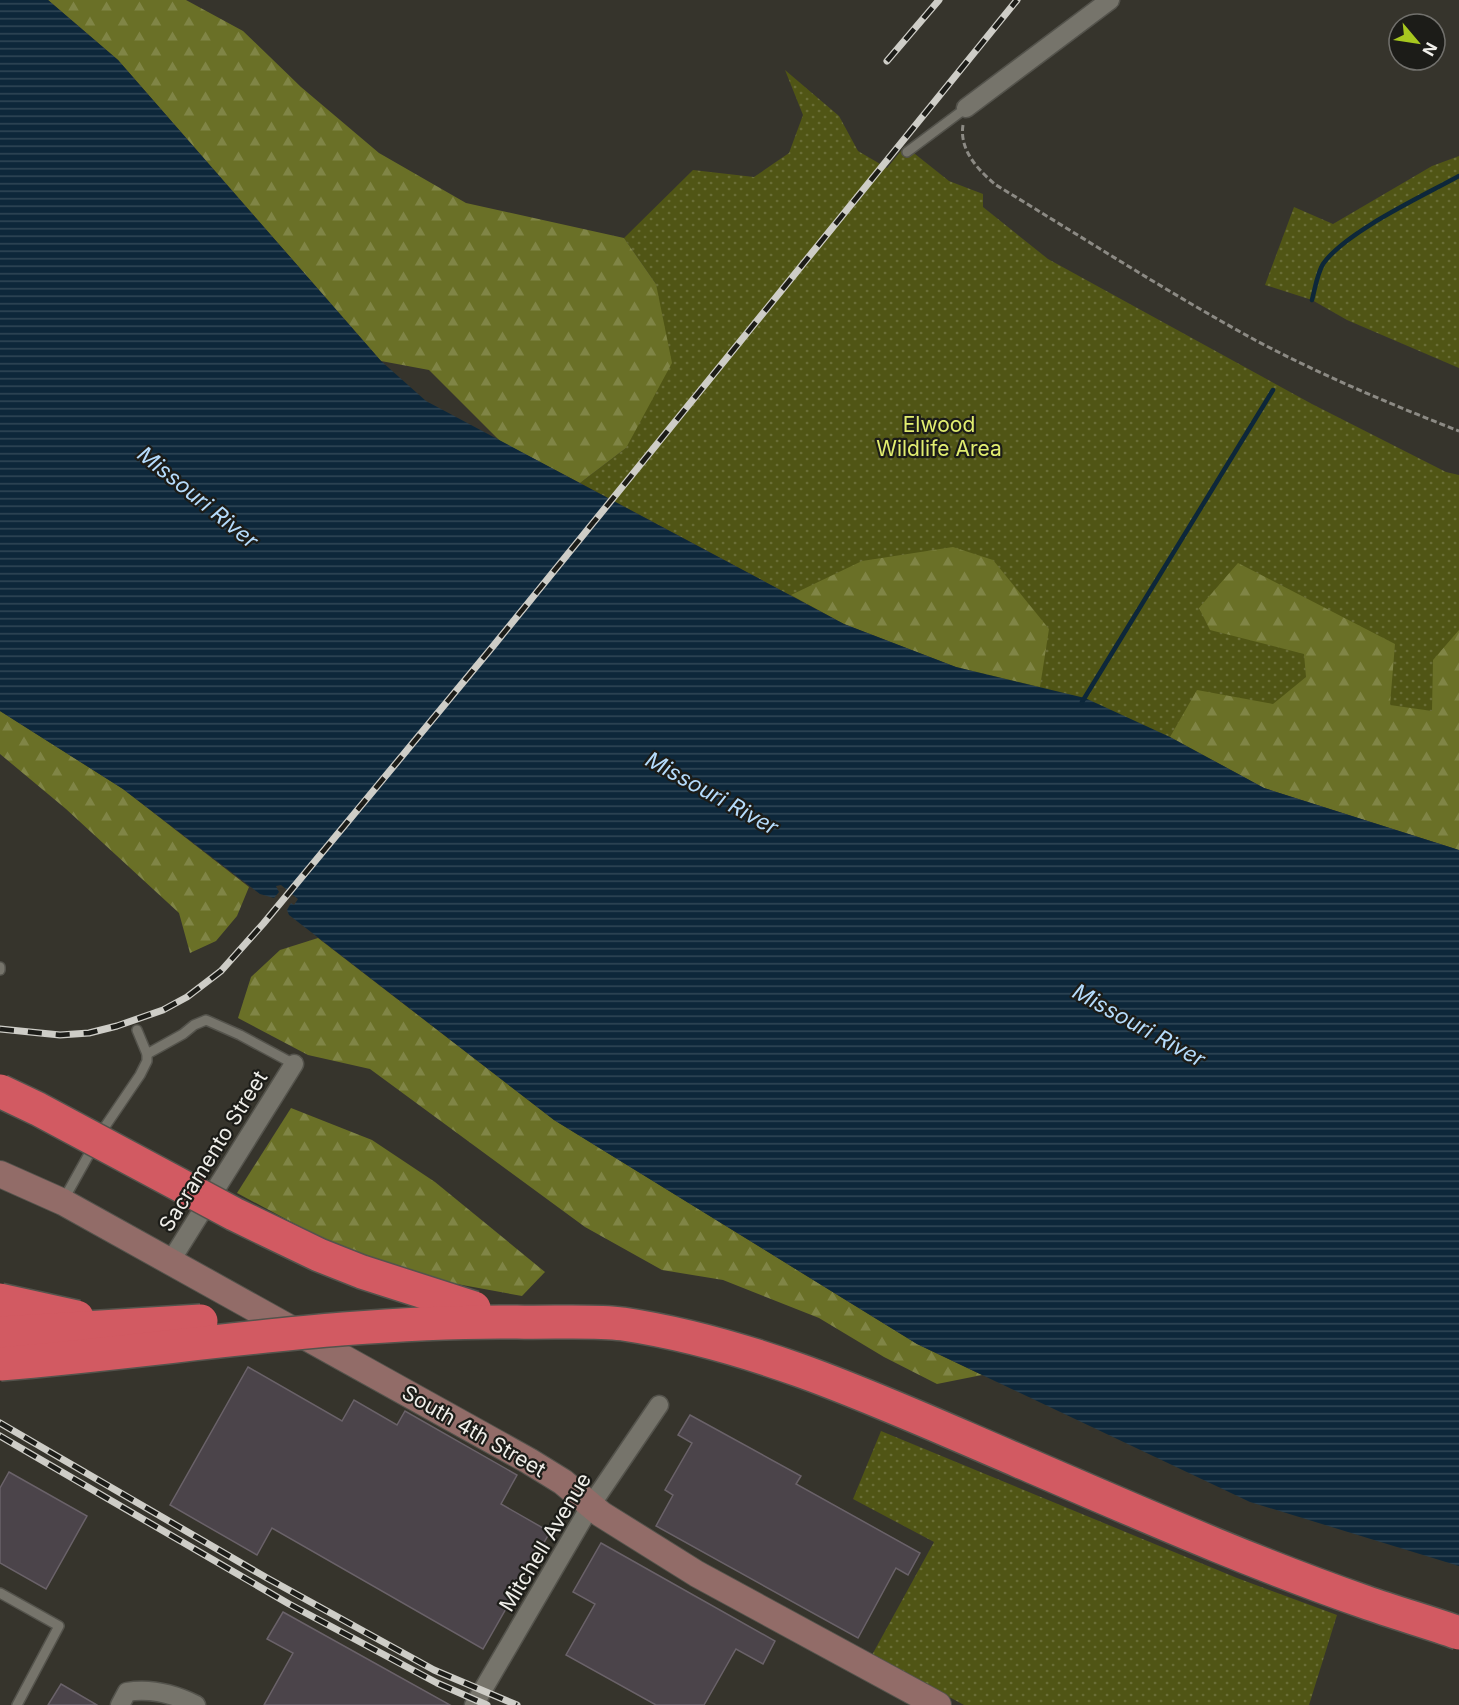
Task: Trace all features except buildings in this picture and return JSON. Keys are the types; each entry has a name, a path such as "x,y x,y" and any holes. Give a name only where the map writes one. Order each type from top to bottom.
{"highway":[{"path":"0,1091 234,1214 319,1255 362,1272 474,1308"},
{"path":"0,1300 207,1341"},
{"path":"0,1333 181,1323 258,1316 474,1308 621,1324 699,1340 769,1360 848,1388 1196,1536 1364,1601 1459,1633"},
{"path":"0,1364 69,1359 284,1333 471,1322 620,1324 699,1339 768,1359 848,1388 1185,1532 1364,1602 1459,1633"}],"main road":[{"name":"South 4th Street","path":"0,1174 63,1202 529,1461 563,1482 601,1514 697,1575 938,1705"}],"street":[{"path":"966,108 1110,0"},
{"name":"Sacramento Street","path":"171,1262 294,1064"},
{"name":"Mitchell Avenue","path":"474,1705 591,1505 659,1405"},
{"path":"120,1705 127,1692 144,1689 179,1696 196,1705"}],"lane":[{"path":"907,152 966,108"},
{"path":"147,1054 206,1020 294,1064"},
{"path":"63,1202 102,1131 140,1076 147,1061 147,1054 137,1030"},
{"path":"0,1593 58,1626 17,1705"}],"path":[{"path":"966,108 962,129 967,153 981,173 996,185 1148,278 1256,340 1367,395 1459,431"}],"green space":[{"path":"48,0 186,0 243,31 301,87 379,153 466,203 624,238 656,284 672,363 626,448 580,483 500,441 429,370 381,361 118,60"},
{"name":"Elwood Wildlife Area","path":"785,70 839,116 858,151 887,168 905,146 949,181 983,194 983,207 1048,259 1312,404 1446,472 1459,475 1459,850 844,624 580,483 626,448 656,284 624,238 693,170 754,177 789,153 803,115"},
{"path":"1459,156 1459,368 1347,320 1312,300 1265,285 1294,207 1333,224 1432,166"},
{"path":"953,547 993,560 1049,629 1040,687 956,667 844,624 791,595 862,561"},
{"path":"1238,563 1395,644 1390,705 1432,711 1433,660 1459,630 1459,850 1264,788 1170,737 1197,690 1273,704 1306,677 1304,654 1210,630 1199,608"},
{"path":"0,711 123,789 249,887 237,916 216,941 190,953 179,913 66,809 0,754"},
{"path":"318,938 554,1120 917,1344 982,1375 937,1384 884,1357 819,1318 723,1280 662,1270 585,1227 370,1069 308,1055 238,1018 251,977 280,950"},
{"path":"291,1108 372,1140 435,1182 545,1272 522,1296 413,1276 338,1247 237,1193"},
{"path":"881,1431 1237,1578 1337,1615 1309,1705 964,1705 872,1655 934,1542 853,1499"}],"water":[{"name":"Missouri River","path":"0,0 48,0 118,60 381,361 426,401 844,624 956,667 1085,698 1170,737 1264,788 1459,850 1459,1566 1250,1502 917,1344 554,1120 289,915 287,910 291,903 294,905 298,899 281,885 276,886 279,892 274,898 260,894 123,789 0,711"}],"waterway":[{"path":"1312,300 1323,264 1348,240 1366,227 1459,176"},
{"path":"1082,702 1273,390"}],"railway":[{"path":"887,61 939,0"},
{"path":"0,1029 60,1035 89,1033 117,1026 163,1010 187,997 221,971 263,924 494,645 1017,0"},
{"path":"0,1423 267,1578 434,1670 517,1705"},
{"path":"0,1436 289,1604 437,1683 487,1705"}]}
